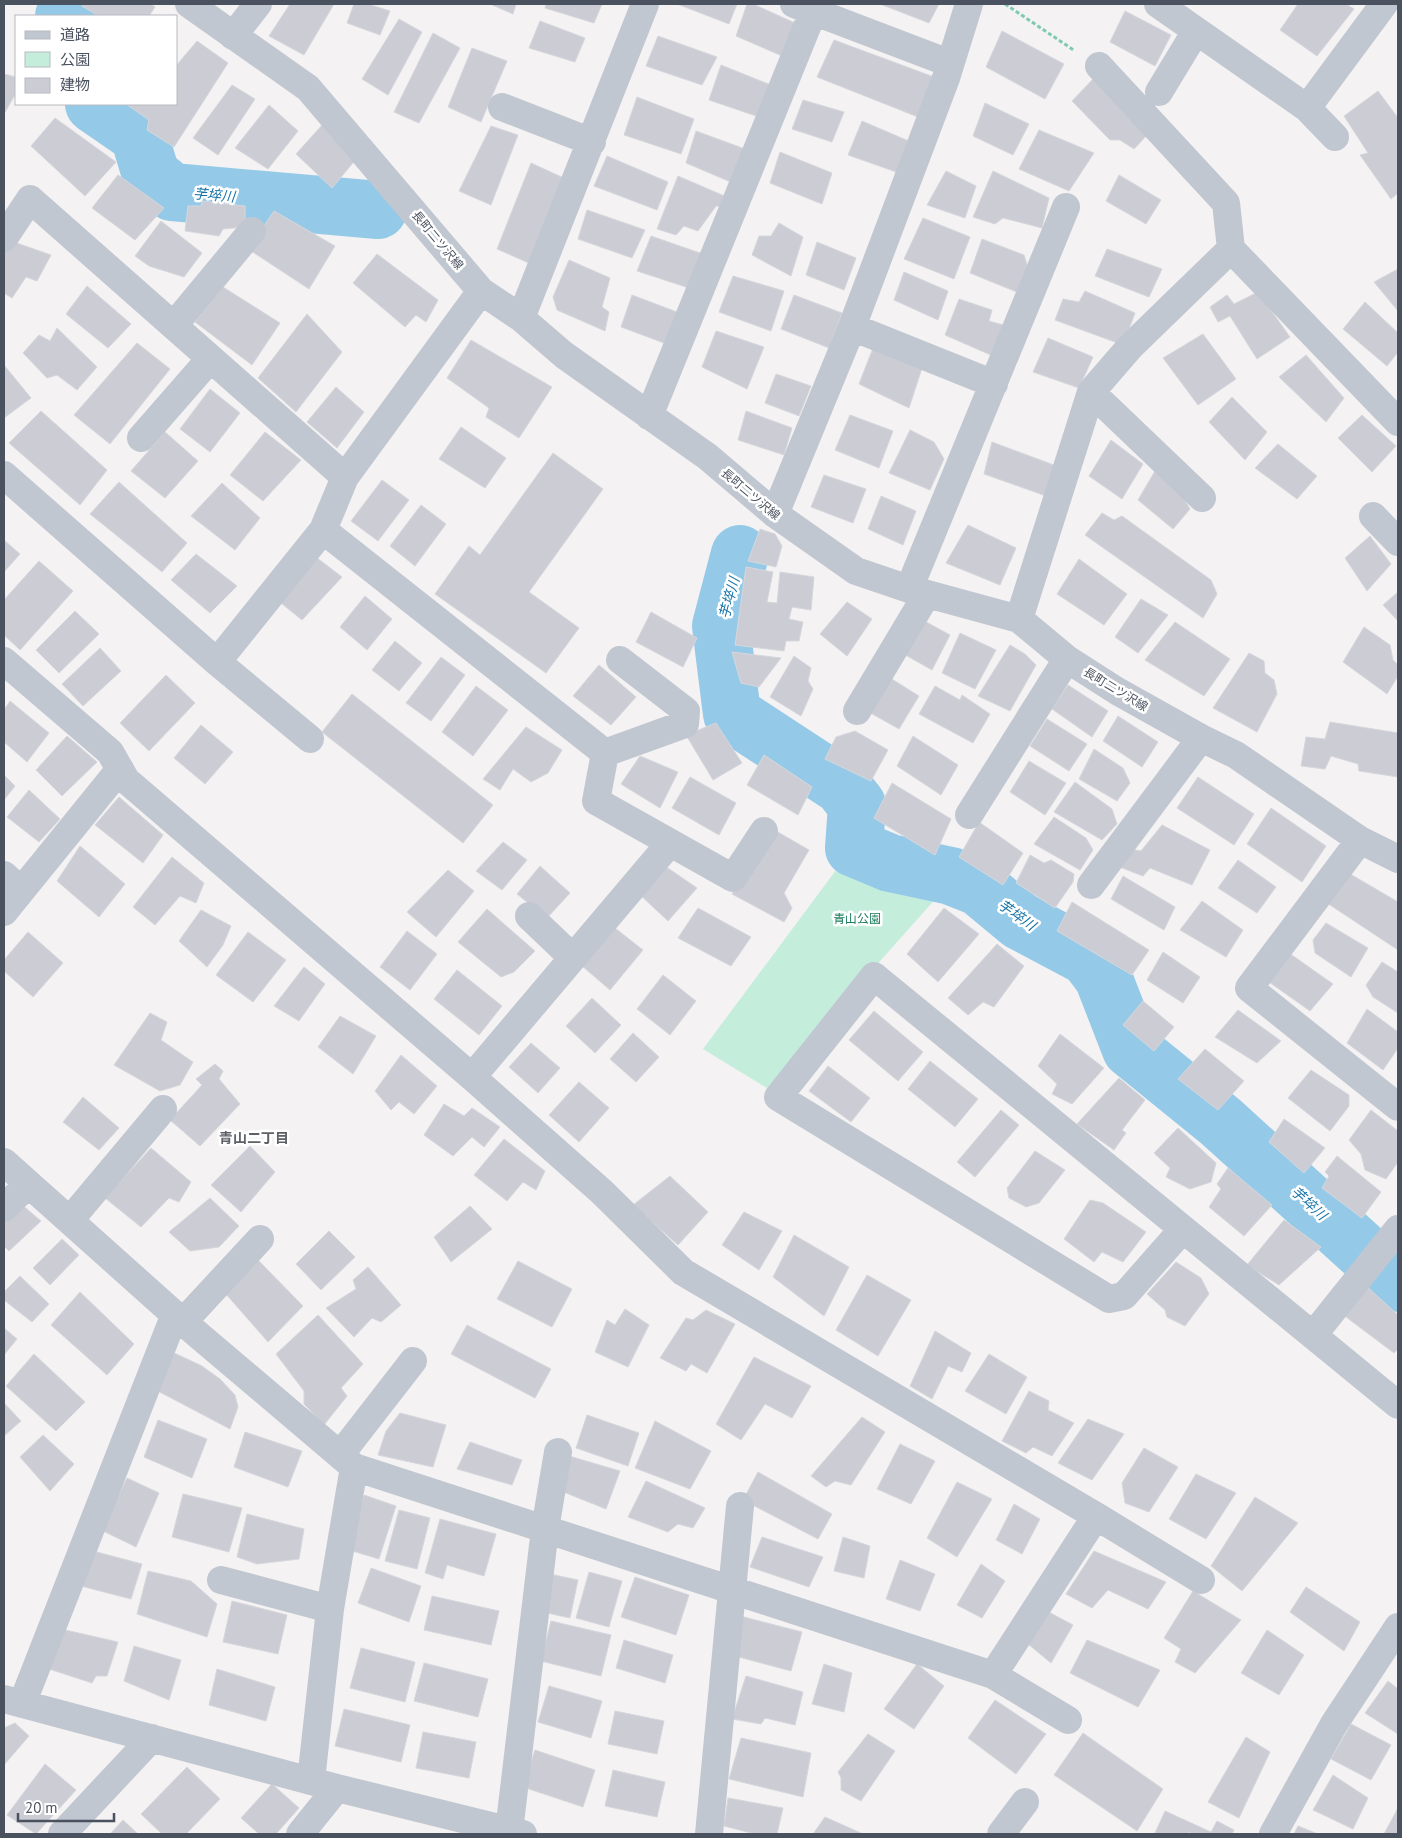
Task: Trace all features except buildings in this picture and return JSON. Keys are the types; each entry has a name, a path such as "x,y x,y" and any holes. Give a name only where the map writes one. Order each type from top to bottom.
{"street":[{"name":"長町二ツ沢線","path":"190,4 308,88 481,291 521,318 564,355 708,457 775,514 856,570 918,591 1019,619 1067,659 1117,691 1200,738 1236,755 1360,840 1398,859"},
{"path":"233,36 258,4"},
{"path":"521,318 645,4"},
{"path":"775,514 852,327 946,78 949,63 969,4"},
{"path":"1158,4 1307,108 1335,137"},
{"path":"1307,108 1384,4"},
{"path":"649,416 804,8 949,63"},
{"path":"1159,92 1196,31"},
{"path":"1099,66 1226,204 1231,250 1398,422"},
{"path":"502,107 592,142"},
{"path":"4,238 30,199 345,477"},
{"path":"857,711 918,591 994,384 1066,207"},
{"path":"174,325 252,231"},
{"path":"1019,619 1091,392 1130,347 1231,250"},
{"path":"217,662 323,530 345,477 481,291"},
{"path":"852,327 994,384"},
{"path":"141,438 210,359"},
{"path":"1091,392 1202,498"},
{"path":"4,475 217,662 310,739"},
{"path":"1373,516 1398,542"},
{"path":"323,530 605,753"},
{"path":"969,814 1067,659"},
{"path":"605,753 685,724 686,711 620,660"},
{"path":"4,661 110,752 126,780 472,1077 602,1192 684,1272 1201,1580"},
{"path":"1091,885 1200,738"},
{"path":"605,753 596,801 733,878 764,831"},
{"path":"4,912 12,883 120,768"},
{"path":"1360,840 1250,988 1398,1108"},
{"path":"472,1077 572,957 670,844"},
{"path":"529,916 572,957"},
{"path":"1183,1229 1124,1296 1109,1299 778,1097 874,976 1314,1334 1398,1405"},
{"path":"70,1220 163,1109"},
{"path":"4,1162 179,1318 347,1461 545,1530 993,1675 1068,1720"},
{"path":"4,1208 28,1184"},
{"path":"1314,1334 1390,1239"},
{"path":"260,1240 179,1318 13,1702 336,1788 516,1832 545,1530 558,1452"},
{"path":"311,1780 347,1461 412,1361"},
{"path":"709,1834 730,1589 740,1506"},
{"path":"993,1675 1096,1516"},
{"path":"221,1580 330,1609"},
{"path":"1273,1834 1334,1724 1398,1627"},
{"path":"62,1834 152,1738"},
{"path":"306,1833 336,1788"},
{"path":"1000,1834 1024,1802"}],"path":[{"path":"1005,4 1055,38"}],"green space":[{"name":"青山公園","path":"842,862 938,896 767,1088 703,1049"}],"waterway":[{"name":"芋埣川","path":"64,15 69,4"},
{"name":"芋埣川","path":"95,105 139,135 151,175 172,192 378,210"},
{"name":"芋埣川","path":"740,554 721,626 732,714 842,786 857,805 854,848 890,863 951,876 979,887 1020,921 1088,957 1103,977 1131,1049 1221,1122 1398,1283"}],"district":[{"name":"青山二丁目","path":"254,1138"}]}
